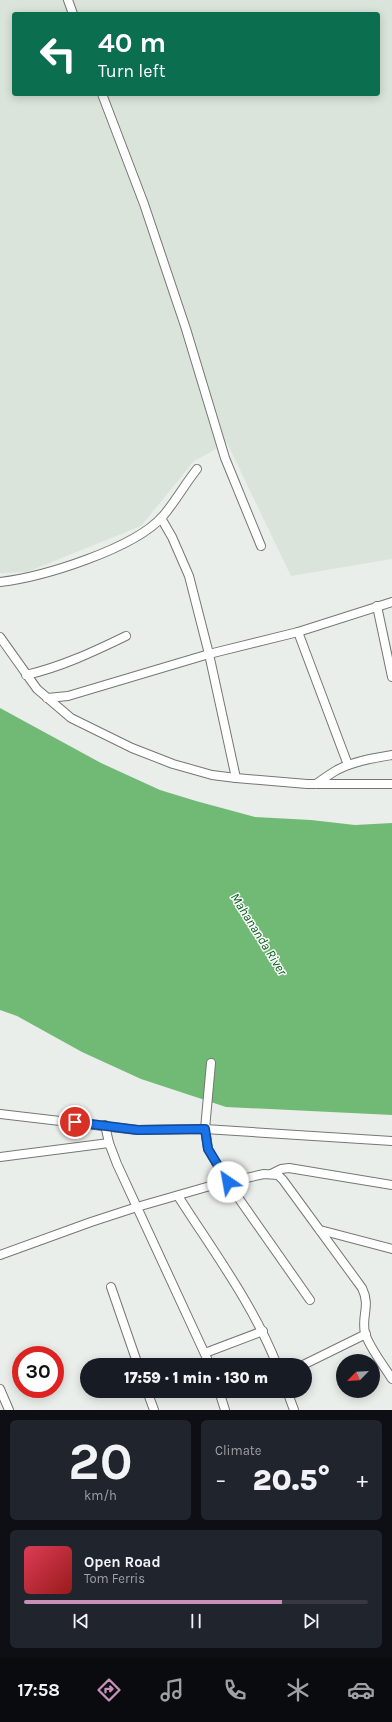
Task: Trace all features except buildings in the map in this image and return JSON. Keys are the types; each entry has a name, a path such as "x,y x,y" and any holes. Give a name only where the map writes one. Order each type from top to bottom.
{"street":[{"path":"68,0 72,12"},
{"path":"103,96 144,204 186,329 225,458 261,546"},
{"path":"0,582 28,577 89,559 136,537 161,518 197,469"},
{"path":"161,518 172,537 188,576 209,654 236,778"},
{"path":"47,698 68,696 209,654 298,632 392,602"},
{"path":"377,606 392,677"},
{"path":"298,632 348,765"},
{"path":"26,675 51,669 76,660 126,636"},
{"path":"0,637 26,675 47,698 71,718 132,748 173,764 212,775 236,778 316,784 392,784"},
{"path":"316,784 337,770 348,765 372,758 392,755"},
{"path":"211,1063 205,1129 208,1149 228,1182 310,1300"},
{"path":"0,1114 152,1131 205,1129 392,1141"},
{"path":"105,1125 109,1143 117,1164 207,1358"},
{"path":"0,1157 109,1143"},
{"path":"0,1255 137,1207 228,1182 271,1174 281,1169 289,1168 392,1185"},
{"path":"271,1174 278,1175 283,1180 362,1288 366,1296 367,1305 364,1324 366,1334 392,1379"},
{"path":"178,1196 252,1310 263,1331 274,1358"},
{"path":"320,1230 392,1249"},
{"path":"111,1287 136,1358"},
{"path":"205,1353 263,1331"},
{"path":"312,1360 366,1334"},
{"path":"0,1389 9,1410"},
{"path":"150,1398 154,1410"},
{"path":"221,1398 225,1410"},
{"path":"290,1398 294,1410"}],"shaded area":[{"path":"0,0 392,0 392,559 291,576 227,443 194,461 141,526 27,572 0,573"}],"water":[{"name":"Mahananda River","path":"0,708 101,763 160,790 196,801 255,817 311,820 355,825 392,823 392,1115 226,1107 141,1079 82,1052 17,1016 0,1010"}],"route":[{"path":"75,1122 152,1131 205,1129 208,1149 218,1168 228,1182"}]}
